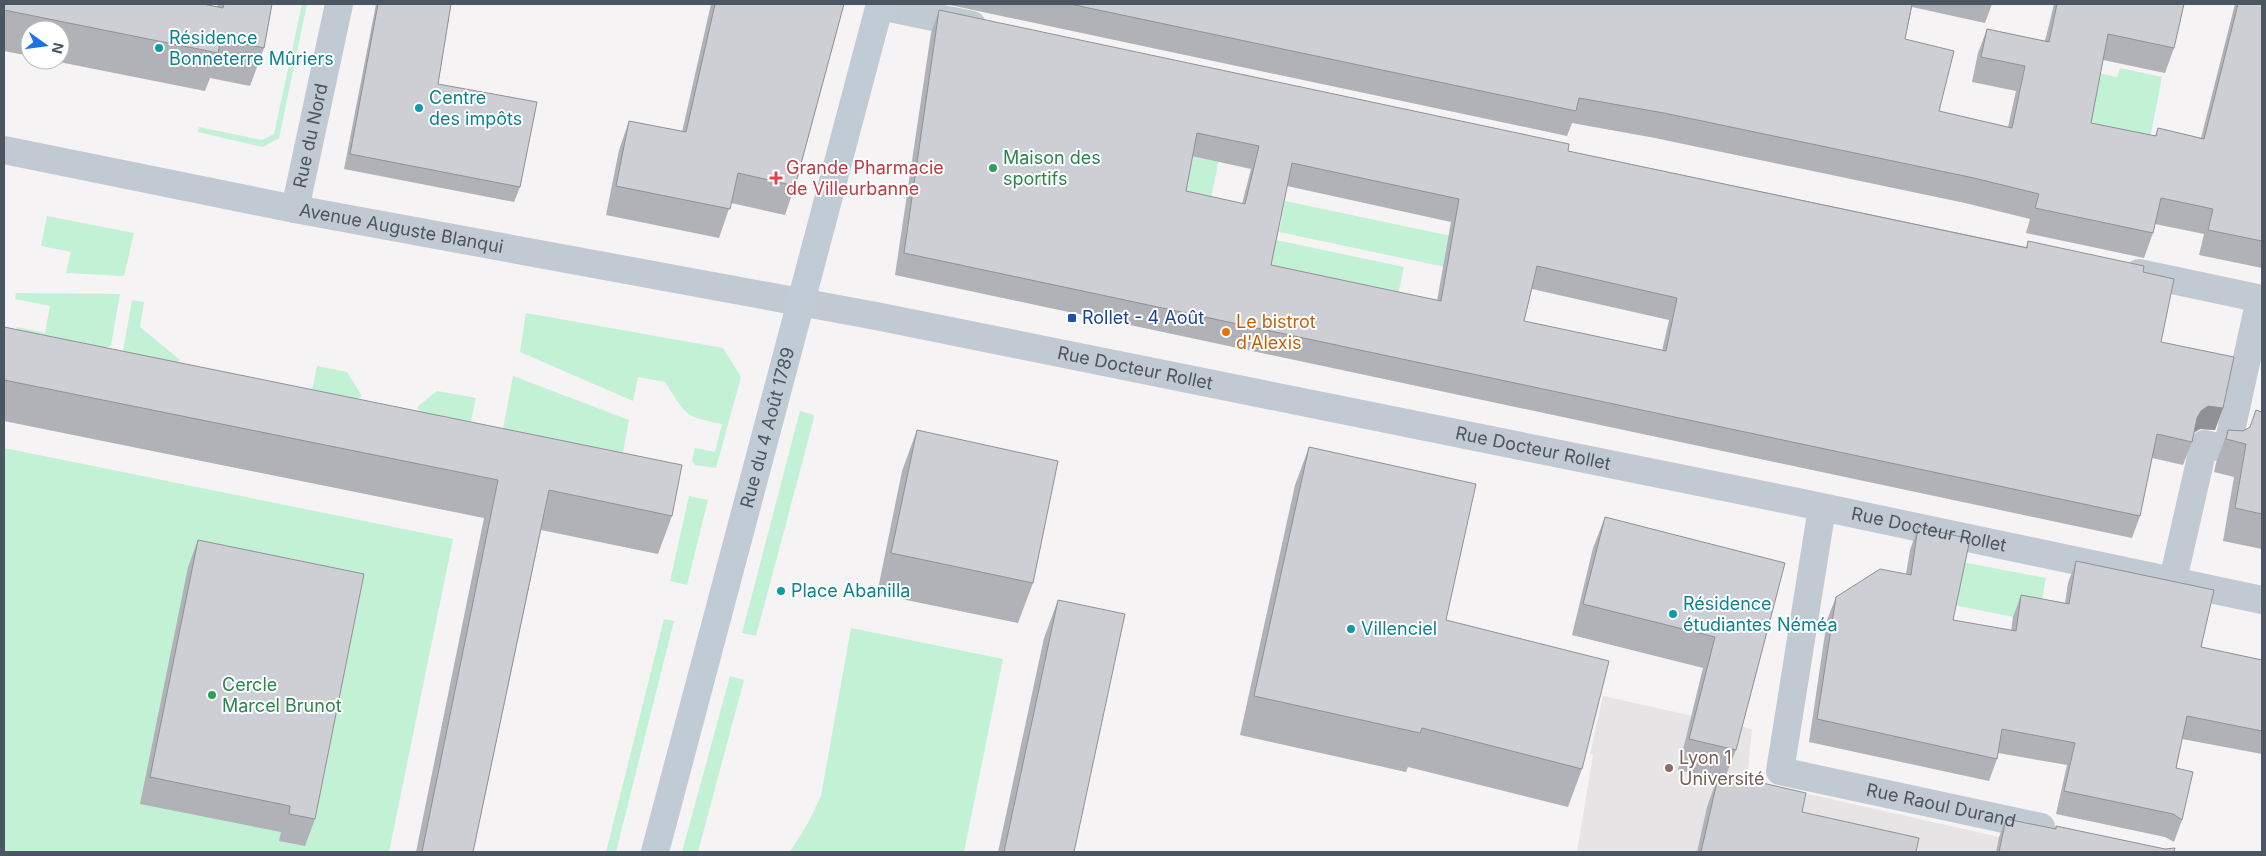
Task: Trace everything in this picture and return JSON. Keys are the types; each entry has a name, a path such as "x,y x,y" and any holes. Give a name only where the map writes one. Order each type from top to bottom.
{"main road":[{"name":"Rue du 4 Août 1789","path":"655,852 880,5"}],"street":[{"name":"Rue du Nord","path":"295,209 339,4"},
{"path":"880,5 992,29"},
{"name":"Avenue Auguste Blanqui","path":"4,150 295,209 801,302"},
{"path":"2113,267 2261,299 2227,449 2204,444 2173,580"},
{"name":"Rue Docteur Rollet","path":"801,302 1822,508 2262,600"},
{"name":"Rue Raoul Durand","path":"1822,508 1780,771 2065,832"}],"shaded area":[{"name":"Lyon 1 Université","path":"1603,696 1752,729 1747,780 1999,837 1996,852 1577,852 1593,755 1590,754"}],"green space":[{"path":"302,4 307,4 279,138 263,147 198,132 199,127 262,140 274,134"},
{"path":"2120,68 2162,77 2147,154 2084,146 2084,70 2117,77"},
{"path":"1184,146 1220,154 1207,218 1147,167"},
{"path":"1285,201 1451,236 1445,267 1279,232"},
{"path":"47,216 134,233 124,276 66,273 71,252 41,246"},
{"path":"1252,235 1404,267 1397,299 1246,266"},
{"path":"16,293 120,294 111,345 100,352 16,331 17,327 45,333 50,306 15,299"},
{"path":"132,300 144,302 140,327 180,360 171,366 122,357"},
{"path":"526,313 723,348 741,377 716,468 695,465 692,461 695,448 715,452 722,424 692,416 682,408 665,382 638,377 633,401 520,352"},
{"path":"317,366 347,372 362,396 350,403 311,395"},
{"path":"513,376 629,420 622,458 502,434"},
{"path":"437,391 476,398 470,426 424,418 417,407"},
{"path":"800,411 814,415 814,418 756,636 742,633"},
{"name":"Cercle Marcel Brunot","path":"4,448 453,539 389,852 4,852"},
{"path":"689,496 708,500 687,585 670,581"},
{"path":"1962,562 2046,578 2038,622 1954,605"},
{"path":"664,619 674,621 616,852 606,852"},
{"path":"851,628 1003,659 964,852 790,852 808,823 821,796"},
{"path":"730,676 744,680 698,852 682,852"}],"building":[{"path":"4,4 203,4 223,8 224,4 272,4 264,48 221,39 218,53 70,23 70,20 54,20 4,10"},
{"name":"Centre des impôts","path":"378,4 451,4 438,84 537,102 520,187 350,154"},
{"path":"715,4 844,4 795,186 738,173 730,209 616,186 629,121 686,132"},
{"path":"1070,4 1912,4 1905,39 1954,51 1939,111 2012,128 2025,66 1981,57 1987,29 2049,42 2057,4 2184,4 2174,48 2108,34 2091,123 2156,136 2158,128 2204,139 2238,4 2262,4 2262,241 2208,230 2213,209 2161,198 2153,233 2035,208 2039,194 1974,178 1664,113 1579,98 1576,111"},
{"path":"939,10 1569,144 1568,151 2027,248 2028,241 2144,266 2143,272 2174,279 2161,342 2234,357 2223,408 2208,406 2201,411 2197,418 2192,442 2157,434 2140,516 904,253","holes":["1197,133 1259,146 1245,204 1186,191","1292,163 1459,199 1441,301 1271,265","1537,266 1677,298 1666,351 1524,321"]},
{"path":"4,327 682,465 672,516 549,490 473,852 422,852 498,480 4,380"},
{"path":"2256,410 2262,412 2262,514 2235,508 2246,444 2226,439 2228,430 2243,431 2250,427"},
{"path":"917,430 1058,461 1033,583 891,553"},
{"path":"1309,447 1476,484 1446,620 1609,661 1582,769 1422,728 1420,733 1254,696"},
{"path":"1605,517 1785,563 1736,750 1689,739 1715,637 1583,604"},
{"path":"1918,527 1970,539 1953,620 2016,631 2021,595 2069,604 2076,561 2214,590 2201,647 2262,660 2262,731 2187,716 2176,768 2193,772 2182,820 2173,814 2064,791 2075,743 2002,729 1997,759 1817,719 1836,597 1880,569 1911,575"},
{"path":"198,540 364,574 315,819 289,814 290,806 150,777"},
{"path":"1058,600 1125,614 1074,852 1004,852"},
{"path":"1719,773 1806,793 1802,812 1919,838 1916,852 1701,852"},
{"path":"2006,819 2056,829 2056,826 2165,849 2175,848 2174,852 1999,852"}],"place":[{"name":"Résidence Bonneterre Mûriers","path":"159,48"},
{"name":"Centre des impôts","path":"419,108"},
{"name":"Maison des sportifs","path":"993,168"},
{"name":"Grande Pharmacie de Villeurbanne","path":"776,178"},
{"name":"Rollet - 4 Août","path":"1072,318"},
{"name":"Le bistrot d'Alexis","path":"1226,332"},
{"name":"Place Abanilla","path":"781,591"},
{"name":"Résidence étudiantes Néméa","path":"1673,614"},
{"name":"Villenciel","path":"1351,629"},
{"name":"Cercle Marcel Brunot","path":"212,695"},
{"name":"Lyon 1 Université","path":"1669,768"}]}
